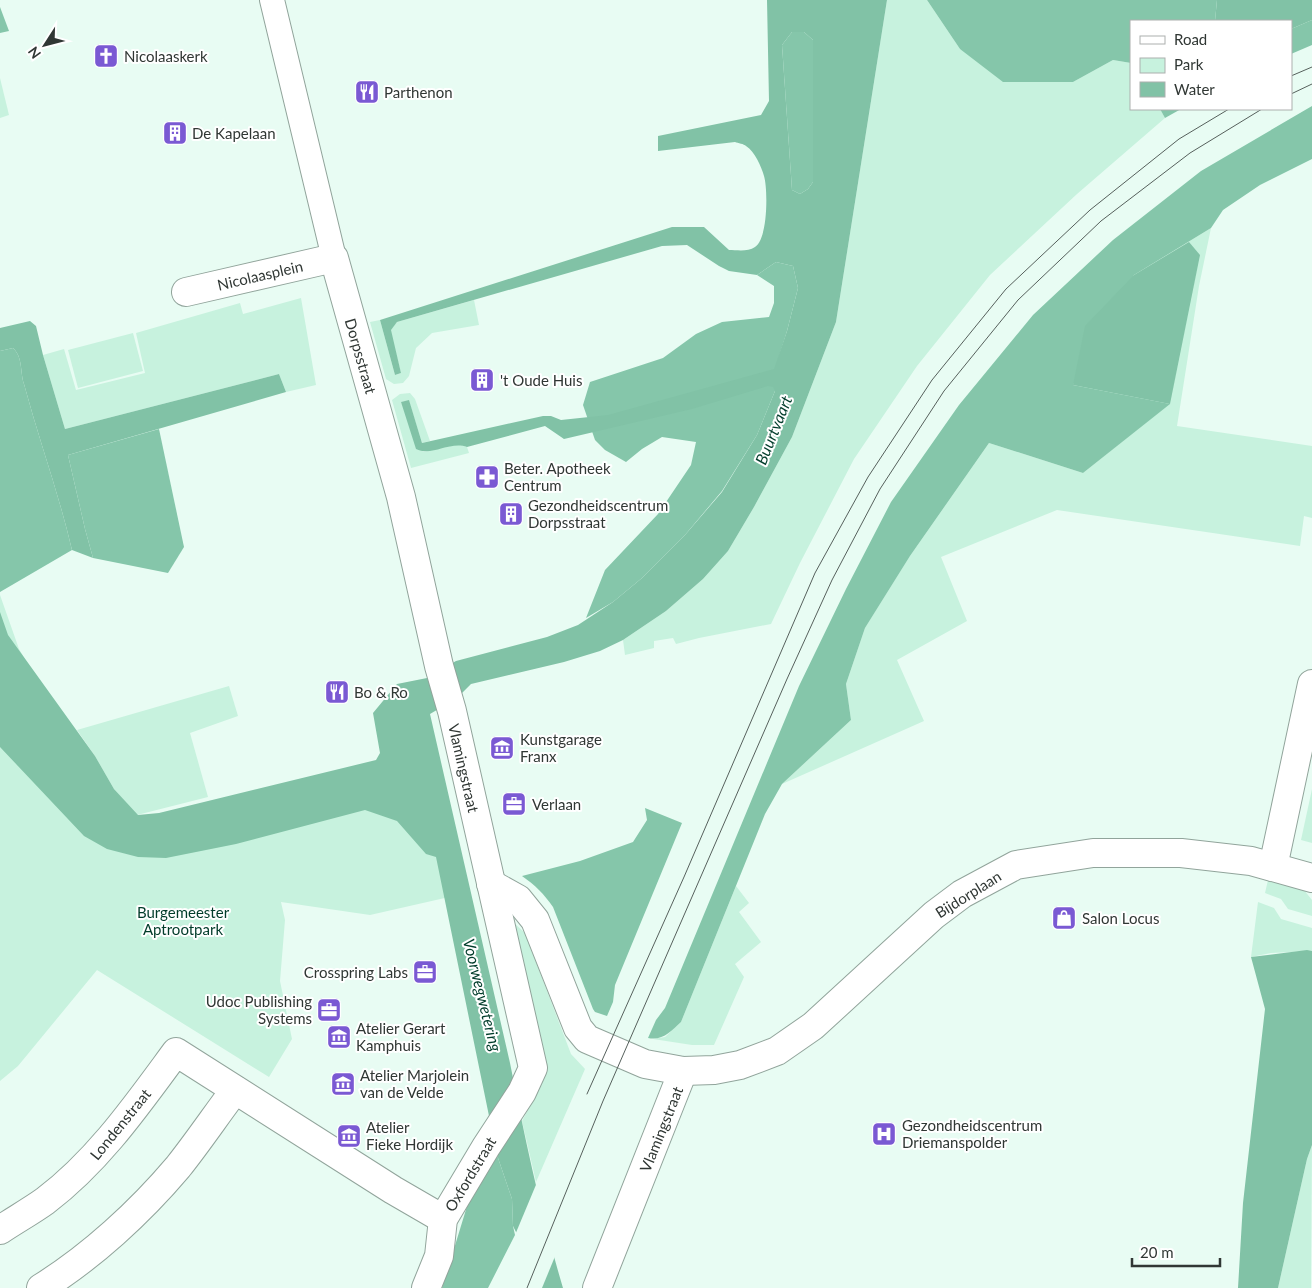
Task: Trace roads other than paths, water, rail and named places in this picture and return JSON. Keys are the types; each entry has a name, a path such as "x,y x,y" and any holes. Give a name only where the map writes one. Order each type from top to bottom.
{"street":[{"name":"Dorpsstraat","path":"272,0 334,258 401,497 439,666 452,711"},
{"name":"Nicolaasplein","path":"186,292 334,258"},
{"path":"1272,868 1312,684"},
{"name":"Vlamingstraat","path":"452,711 491,884 528,1080"},
{"name":"Bijdorplaan","path":"683,1072 714,1070 740,1064 777,1051 813,1026 934,915 962,894 1016,865 1093,853 1181,853 1251,861 1312,878"},
{"name":"Vlamingstraat","path":"491,884 518,899 535,920 578,1028 587,1038 645,1064 683,1072 597,1288"},
{"name":"Londenstraat","path":"0,1230 46,1200 88,1162 129,1116 176,1052 393,1190 443,1219"},
{"name":"Oxfordstraat","path":"426,1288 439,1256 443,1219 528,1080"},
{"path":"41,1288 66,1273 129,1218 178,1167 234,1090"}],"water":[{"path":"767,0 887,0 836,322 792,437 754,507 728,551 703,579 666,611 623,640 600,651 564,662 471,684 457,698 430,714 534,1176 563,1288 533,1288 518,1236 513,1226 512,1199 497,1155 436,857 426,854 397,821 365,810 236,844 166,858 138,857 107,849 84,836 0,747 0,612 8,635 95,756 114,789 138,815 159,813 376,760 380,753 373,713 397,684 427,678 456,661 547,637 578,625 613,602 642,578 685,535 722,492 757,435 775,391 773,387 768,386 692,409 564,439 545,426 467,447 454,446 428,451 416,449 401,402 409,400 422,443 543,416 551,416 561,420 608,415 774,369 787,331 798,288 793,266 776,262 757,275 729,271 687,245 662,246 397,322 391,330 401,373 395,375 380,320 672,227 704,227 729,250 752,249 759,242 765,224 766,191 763,172 752,152 745,145 735,142 658,151 658,136 761,115 769,101","holes":["792,32 804,32 813,40 813,182 808,189 800,194 792,190 782,45"]},
{"path":"1217,0 1312,0 1312,20 1292,29 1292,20 1215,20"},
{"path":"1189,242 1200,255 1170,404 1073,385 1085,326 1134,275"},
{"path":"30,321 36,326 65,429 279,374 286,392 68,455 93,558 72,550 24,384 20,360 13,348 0,351 0,328"},
{"path":"1312,951 1312,1145 1307,1159 1278,1288 1238,1288 1243,1203 1265,1009 1251,957"}],"tram line":[{"path":"1292,76 1312,67"},
{"path":"1292,94 1312,84"},
{"path":"587,1094 684,877 815,573 868,477 932,380 1006,289 1090,210 1179,139 1227,110"},
{"path":"527,1288 603,1101 787,679 832,580 880,489 944,391 1018,300 1101,221 1190,153 1260,110"}],"place":[{"name":"Nicolaaskerk","path":"106,56"},
{"name":"Parthenon","path":"367,92"},
{"name":"De Kapelaan","path":"175,133"},
{"name":"'t Oude Huis","path":"482,380"},
{"name":"Beter. Apotheek Centrum","path":"487,477"},
{"name":"Gezondheidscentrum Dorpsstraat","path":"511,514"},
{"name":"Bo & Ro","path":"337,692"},
{"name":"Kunstgarage Franx","path":"502,748"},
{"name":"Verlaan","path":"514,804"},
{"name":"Salon Locus","path":"1064,918"},
{"name":"Crosspring Labs","path":"425,972"},
{"name":"Udoc Publishing Systems","path":"329,1010"},
{"name":"Atelier Gerart Kamphuis","path":"339,1037"},
{"name":"Atelier Marjolein van de Velde","path":"343,1084"},
{"name":"Gezondheidscentrum Driemanspolder","path":"884,1134"},
{"name":"Atelier Fieke Hordijk","path":"349,1136"}],"water label":[{"name":"Buurtvaart","path":"773,430"},
{"name":"Voorwegwetering","path":"483,995"}],"park label":[{"name":"Burgemeester Aptrootpark","path":"183,920"}]}
